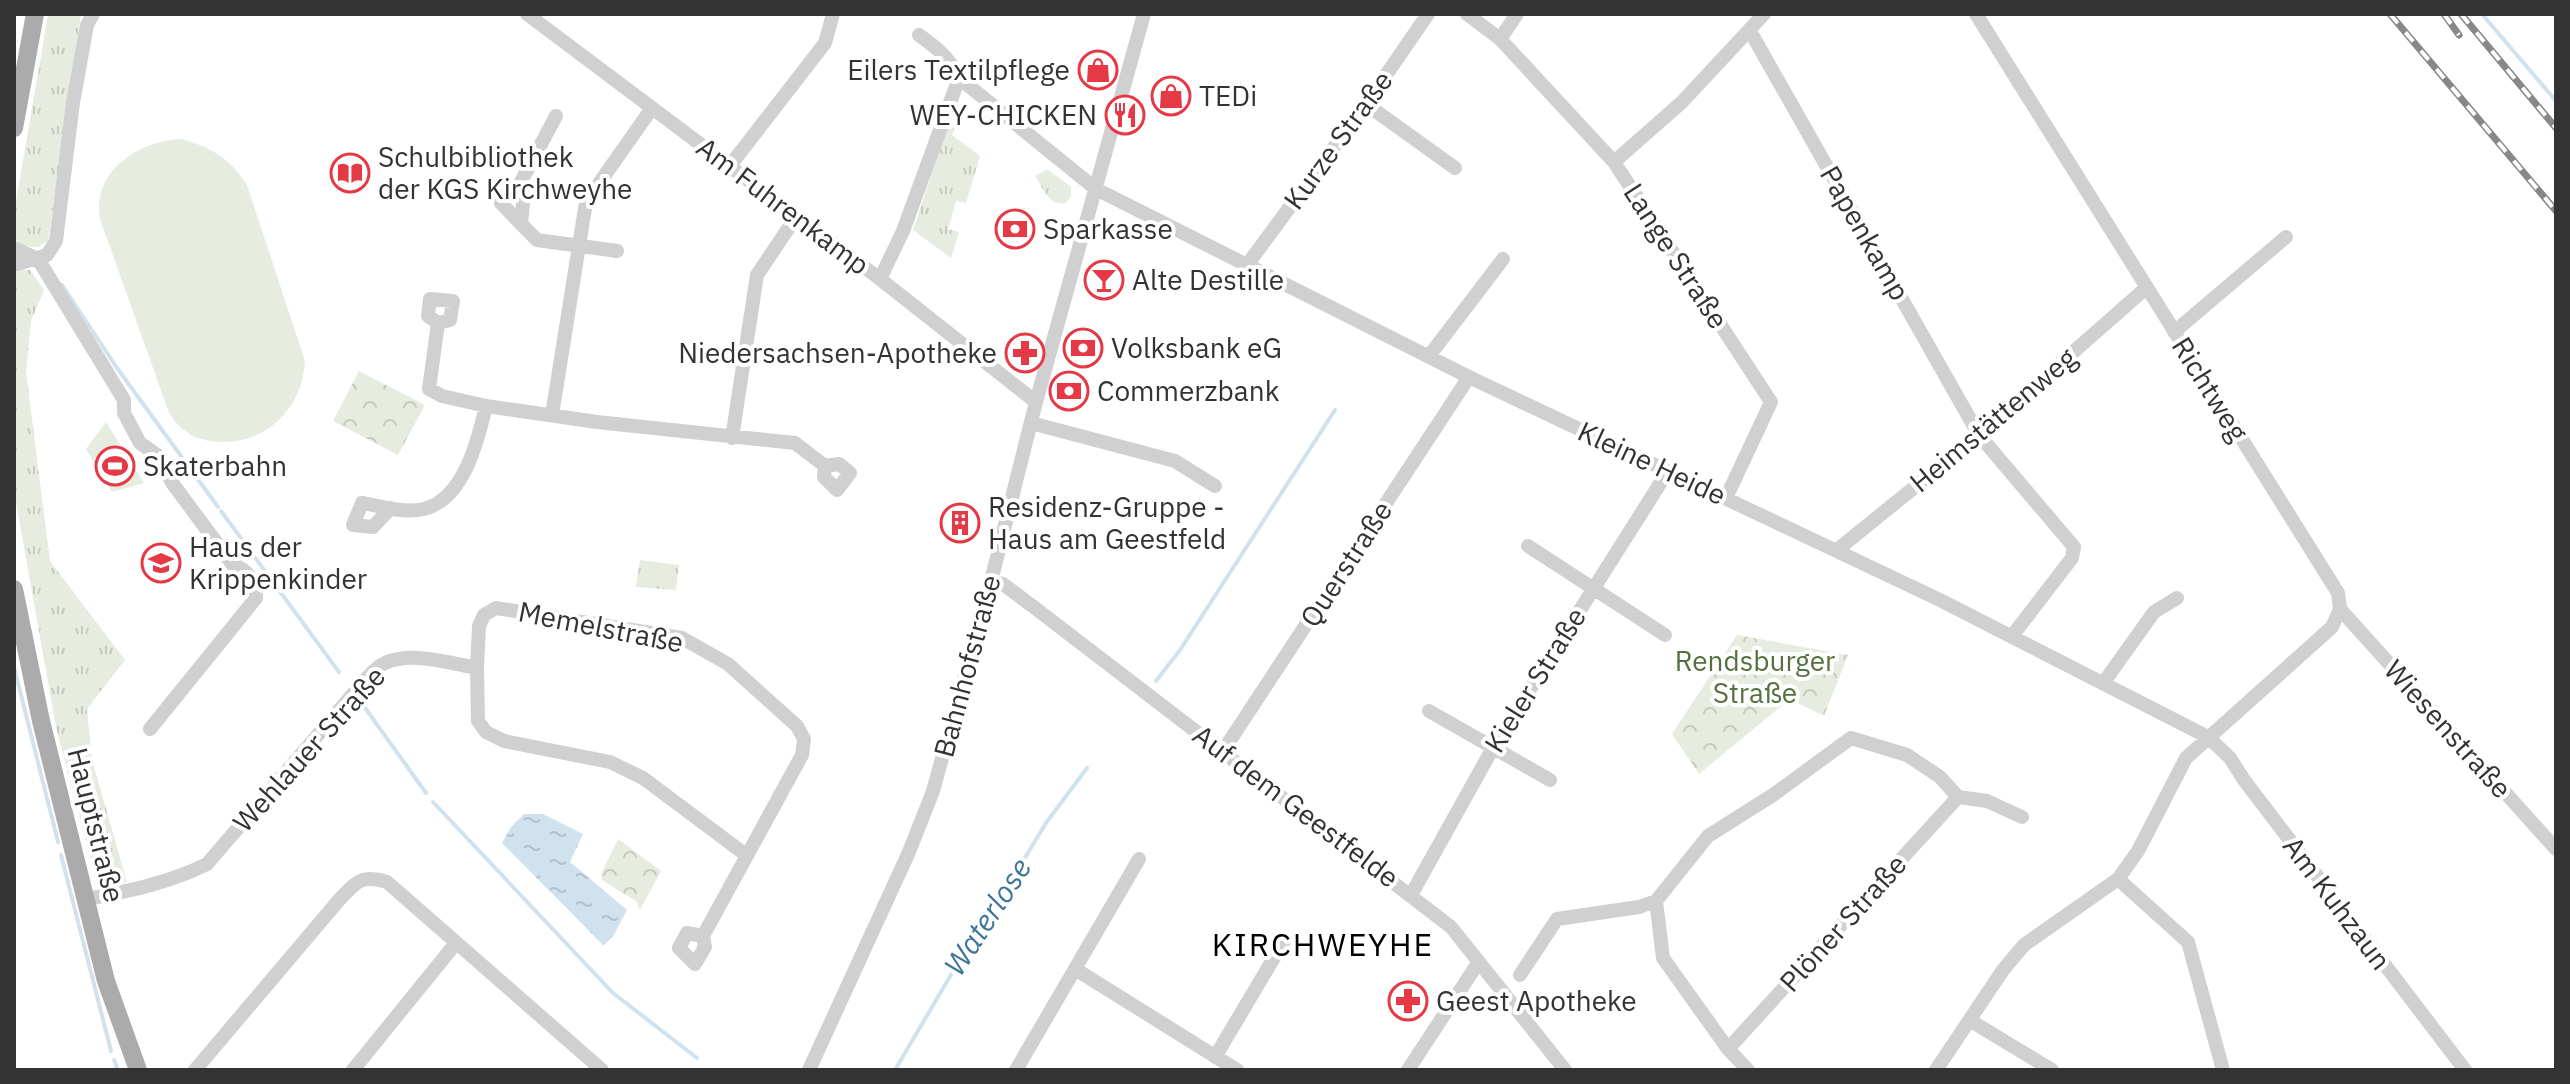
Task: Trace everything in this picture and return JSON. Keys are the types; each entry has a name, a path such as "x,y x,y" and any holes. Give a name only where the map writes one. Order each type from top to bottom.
{"main road":[{"path":"14,128 35,14"},
{"name":"Hauptstraße","path":"14,589 41,721 106,981 138,1070"}],"street":[{"path":"729,167 825,43 833,14"},
{"name":"Bahnhofstraße","path":"809,1070 909,852 933,791 1036,402 1144,14"},
{"name":"Kurze Straße","path":"1247,265 1428,14"},
{"name":"Lange Straße","path":"1467,14 1500,39 1614,162 1771,402 1726,498"},
{"path":"1500,39 1517,14"},
{"path":"1614,162 1682,102 1764,14"},
{"name":"Richtweg","path":"1976,14 2338,593 2340,609"},
{"path":"14,265 47,255 56,241 73,103 87,25 93,15"},
{"name":"Am Fuhrenkamp","path":"534,16 880,279 1036,402"},
{"name":"Papenkamp","path":"1750,31 1979,435 2074,547 2072,558 2012,636"},
{"name":"Kleine Heide","path":"919,35 943,52 959,78 1096,189 1469,377 2012,636 2208,737"},
{"path":"880,279 903,231 959,78"},
{"path":"1366,104 1455,168"},
{"path":"552,415 586,202 652,108"},
{"path":"556,116 515,193 524,194 521,224 537,240 617,251"},
{"path":"732,438 757,275 796,217"},
{"path":"2174,332 2286,237"},
{"path":"14,248 38,259 124,400 124,413 140,443 157,455 173,484 233,565 244,569 257,588 256,598 150,729"},
{"path":"1429,356 1503,259"},
{"name":"Heimstättenweg","path":"1837,550 1979,435 2146,288"},
{"path":"438,323 429,389 442,396 552,415 795,443 825,466"},
{"name":"Querstraße","path":"1223,751 1469,377"},
{"path":"391,508 422,510 438,503 449,493 470,461 486,406"},
{"path":"1031,423 1175,461 1215,486"},
{"name":"Kieler Straße","path":"1411,895 1494,746 1668,471"},
{"path":"1528,546 1665,635"},
{"name":"Auf dem Geestfelde","path":"991,581 1003,584 1451,927 1565,1070"},
{"path":"2104,682 2154,612 2177,598"},
{"name":"Memelstraße","path":"477,668 479,626 484,615 496,608 682,638 728,664 797,726 804,739 802,755 703,936"},
{"path":"1936,1070 2003,970 2024,945 2118,879 2138,851 2186,758 2332,627 2340,609"},
{"name":"Wiesenstraße","path":"2340,609 2556,849"},
{"name":"Wehlauer Straße","path":"87,899 141,889 188,874 207,864 382,664 398,659 437,660 477,668"},
{"path":"477,668 478,721 493,737 610,762 643,778 746,855"},
{"path":"1429,711 1550,780"},
{"name":"Am Kuhzaun","path":"2208,737 2230,758 2251,790 2465,1070"},
{"path":"1520,975 1557,919 1639,907 1656,901 1708,836 1773,795 1851,738 1907,755 1940,777 1958,797 1987,801 2022,817"},
{"name":"Plöner Straße","path":"1728,1049 1958,797"},
{"path":"1016,1070 1139,859"},
{"path":"195,1070 339,900 358,880 370,877 387,882 602,1070"},
{"path":"2118,879 2188,942 2223,1070"},
{"path":"1656,901 1663,958 1728,1049 1748,1070"},
{"path":"1215,1057 1284,941"},
{"path":"356,1069 456,943"},
{"path":"1408,1070 1478,963"},
{"path":"1075,969 1237,1070"},
{"path":"1971,1021 2052,1070"}],"green space":[{"path":"81,14 48,241 38,247 22,246 14,238 14,213 48,15"},
{"path":"949,122 956,127 952,135 980,156 966,203 956,201 948,229 959,232 951,258 913,230"},
{"path":"182,139 219,155 247,185 305,361 297,393 279,420 253,437 237,441 197,438 179,426 169,413 100,219 99,202 103,186 122,161 150,145"},
{"path":"1047,169 1071,187 1071,196 1066,203 1051,199 1035,176"},
{"path":"20,270 30,270 44,290 31,321 26,372 50,561 125,660 87,709 92,760 127,882 105,887 94,871 56,727 14,491 14,274"},
{"path":"359,371 425,405 398,455 333,421"},
{"name":"Skaterbahn","path":"106,422 144,483 112,492 86,449"},
{"path":"640,560 679,565 676,590 636,587"},
{"name":"Rendsburger Straße","path":"1737,635 1848,655 1824,716 1790,699 1699,774 1672,734"},
{"path":"618,839 661,871 640,910 636,901 602,880 601,874"}],"water":[{"path":"524,814 543,814 583,834 570,862 627,910 612,938 603,945 502,843 511,827"}],"waterway":[{"path":"2482,14 2556,101"},
{"path":"62,285 117,368 218,507"},
{"name":"Waterlose","path":"1156,681 1180,650 1335,410"},
{"path":"221,511 339,672"},
{"path":"14,667 58,842"},
{"path":"358,698 426,793"},
{"name":"Waterlose","path":"895,1070 972,939 1046,823 1087,768"},
{"path":"433,802 613,993 697,1058"},
{"path":"61,855 111,1051"},
{"path":"114,1060 118,1070"}],"railway":[{"path":"2390,14 2556,211"},
{"path":"2444,14 2459,35"},
{"path":"2461,14 2556,128"}],"place":[{"name":"Eilers Textilpflege","path":"1098,70"},
{"name":"TEDi","path":"1171,96"},
{"name":"WEY-CHICKEN","path":"1125,115"},
{"name":"Schulbibliothek der KGS Kirchweyhe","path":"350,173"},
{"name":"Sparkasse","path":"1015,229"},
{"name":"Alte Destille","path":"1104,280"},
{"name":"Volksbank eG","path":"1083,348"},
{"name":"Niedersachsen-Apotheke","path":"1025,353"},
{"name":"Commerzbank","path":"1069,391"},
{"name":"Skaterbahn","path":"115,466"},
{"name":"Residenz-Gruppe - Haus am Geestfeld","path":"960,523"},
{"name":"Haus der Krippenkinder","path":"161,563"},
{"name":"Geest Apotheke","path":"1408,1001"}],"district":[{"name":"KIRCHWEYHE","path":"1323,945"}]}
